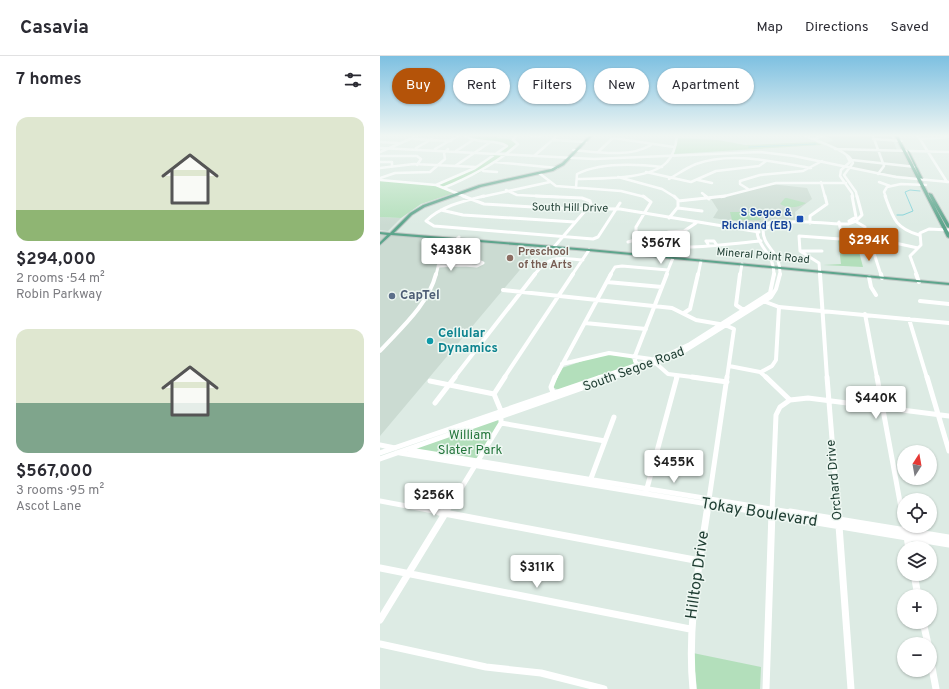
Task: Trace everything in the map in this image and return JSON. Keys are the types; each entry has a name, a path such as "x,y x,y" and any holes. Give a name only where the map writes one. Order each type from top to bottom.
{"main road":[{"path":"380,244 389,232 415,207 455,193 540,173 558,166"},
{"path":"911,166 920,179 940,220 948,229"},
{"path":"916,166 920,179"},
{"path":"923,185 947,221 949,237"},
{"name":"Mineral Point Road","path":"380,232 949,284"},
{"path":"380,238 389,232"}],"street":[{"path":"380,168 398,166"},
{"path":"380,179 395,173 428,173 432,171 436,166"},
{"path":"446,166 476,167"},
{"path":"443,188 483,171 490,166"},
{"path":"530,166 555,168"},
{"path":"576,188 577,174 583,171 589,169 628,166"},
{"path":"642,166 662,167"},
{"path":"669,179 694,166"},
{"path":"646,172 684,182 698,180 714,172 760,166"},
{"path":"795,166 811,168"},
{"path":"749,189 740,184 740,181 756,176 795,172 815,166"},
{"path":"839,166 878,173 948,182"},
{"path":"878,173 884,168 884,166"},
{"path":"907,166 916,166"},
{"path":"938,166 948,182"},
{"path":"436,186 476,167"},
{"path":"577,180 618,177 646,172 662,167"},
{"path":"847,167 840,174 844,183 850,190 856,210 856,217 854,221"},
{"path":"757,231 762,226 774,221 791,220 840,224 854,221 861,217 862,214 856,192 844,175 847,167"},
{"path":"483,171 498,172"},
{"path":"540,173 556,186 609,190 644,196 649,199 651,204 635,228 636,233 641,238 653,244 671,247 708,244 706,241 709,240 714,241 716,244 765,241"},
{"path":"618,177 626,181 665,190 674,196 678,201 678,208 669,218"},
{"name":"South Hill Drive","path":"380,179 436,186 471,200 493,205 617,208 669,218 762,232"},
{"path":"698,180 712,183"},
{"path":"550,182 506,190 471,200 441,210 429,217 427,222 434,226 591,239 596,238 620,203"},
{"path":"810,222 812,215 824,208 827,204 821,182"},
{"path":"879,182 890,186"},
{"path":"678,201 709,199 779,183 850,183"},
{"path":"919,235 897,226 884,192 886,188 890,186 903,184 923,185"},
{"path":"506,190 519,195 587,199 591,203 553,247"},
{"path":"702,193 709,199"},
{"path":"678,208 702,211"},
{"path":"441,210 463,216 575,222"},
{"path":"940,220 947,221"},
{"path":"854,221 865,227"},
{"path":"668,232 677,233 685,231 696,222"},
{"path":"762,232 769,226 779,223 810,222"},
{"path":"840,224 842,238"},
{"path":"919,235 927,229 948,229"},
{"name":"South Segoe Road","path":"757,231 759,241 771,257 773,267 772,290 762,301"},
{"name":"South Segoe Road","path":"408,450 501,417 554,396 691,349 777,290 779,268 778,258 765,241 762,232"},
{"path":"822,251 800,251 800,235 902,244 918,248"},
{"path":"919,235 922,244 910,256 919,282"},
{"path":"380,351 427,298 432,289 442,253 458,238"},
{"path":"628,242 641,238"},
{"path":"870,241 882,278"},
{"path":"494,394 589,250"},
{"name":"Orchard Drive","path":"800,251 819,263 851,689"},
{"path":"434,403 450,385 521,292 547,261 558,258 583,260"},
{"path":"639,366 635,356 673,258"},
{"path":"438,266 477,266 483,263 478,261 462,265"},
{"path":"684,313 690,309 699,278 698,272 701,261"},
{"path":"742,264 736,305 746,311"},
{"path":"554,396 552,382 617,266 668,270"},
{"path":"869,277 871,287 876,295"},
{"path":"607,282 662,287"},
{"path":"503,290 672,308 696,320 725,325"},
{"path":"762,301 779,307 949,323"},
{"path":"920,301 949,304"},
{"path":"761,372 772,366 776,360 779,307"},
{"path":"864,314 898,493"},
{"path":"909,319 949,452"},
{"path":"585,323 646,329"},
{"name":"Hilltop Drive","path":"692,689 690,628 735,331 725,325"},
{"path":"562,364 603,353 635,356 655,361 665,373 677,376 727,382"},
{"path":"730,366 748,368 761,372 790,400"},
{"path":"646,491 677,376"},
{"path":"430,381 494,394"},
{"path":"380,620 477,463 501,417 494,394"},
{"path":"766,689 776,415 780,407 790,400 802,398 949,416"},
{"path":"501,417 605,440"},
{"name":"South Segoe Road","path":"380,459 398,450 501,417"},
{"path":"589,482 614,417"},
{"name":"Tokay Boulevard","path":"380,445 398,450 773,513 897,530"},
{"name":"Tokay Boulevard","path":"383,451 408,450 477,463"},
{"path":"380,454 383,451"},
{"path":"380,501 700,560"},
{"name":"Tokay Boulevard","path":"913,533 949,544"},
{"name":"Tokay Boulevard","path":"918,533 949,538"},
{"path":"380,568 690,628"},
{"path":"380,644 486,668 541,673 604,689"},
{"path":"934,677 936,689"}],"shaded area":[{"path":"850,166 911,166 917,178 886,174 849,167"},
{"path":"770,184 807,188 812,199 795,212 796,220 774,221 762,225 713,218 718,210 711,199"},
{"path":"380,217 401,218 388,231 380,230"},
{"path":"380,233 540,246 380,436"}],"green space":[{"path":"479,166 490,166 479,173 444,188 454,193 421,204 401,218 380,217 380,180 436,185 472,170"},
{"path":"785,198 806,203 796,207 787,207 780,204"},
{"path":"730,212 757,212 761,220 732,220"},
{"path":"838,239 856,240 863,267 823,265 841,264"},
{"path":"603,354 631,357 634,363 632,365 559,390 554,388 553,386 562,368"},
{"name":"William Slater Park","path":"500,417 501,423 478,460 408,450"},
{"path":"693,653 761,667 760,689 697,689"}],"waterway":[{"path":"897,215 903,215 913,211 905,192 910,190 920,191"}],"place":[{"name":"S Segoe & Richland (EB)","path":"800,219"},
{"name":"Preschool of the Arts","path":"510,258"},
{"name":"CapTel","path":"392,296"},
{"name":"Cellular Dynamics","path":"430,341"}]}
